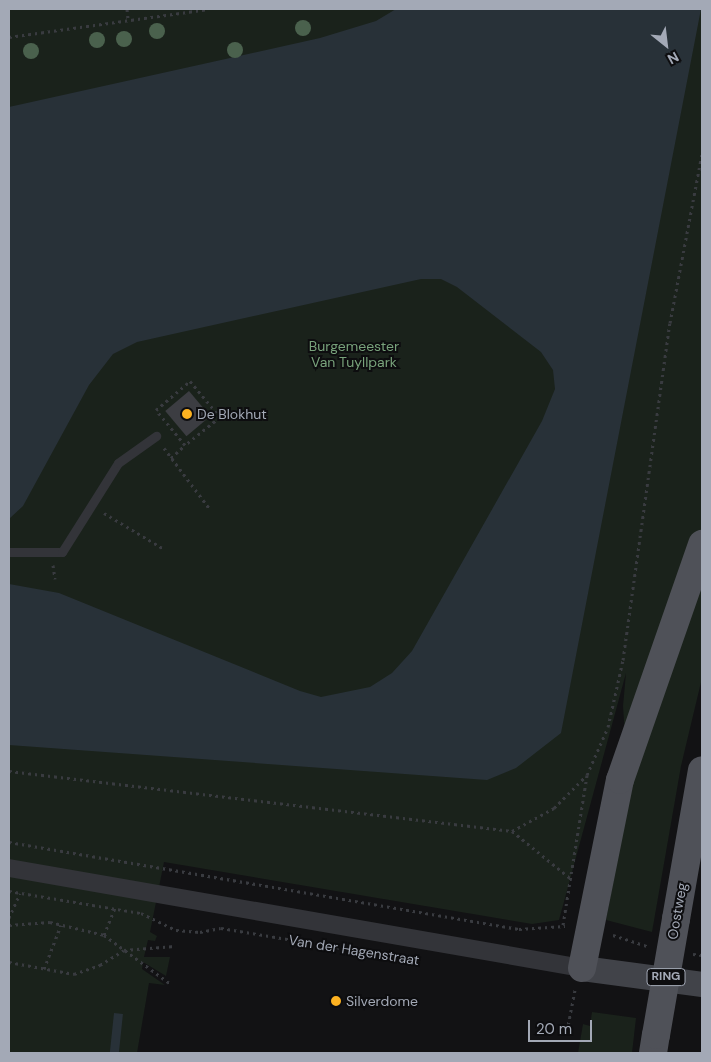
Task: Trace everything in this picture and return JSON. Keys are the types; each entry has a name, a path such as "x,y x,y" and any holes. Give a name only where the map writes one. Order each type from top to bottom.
{"main road":[{"path":"577,982 576,928 620,780 702,544"},
{"name":"Oostweg","path":"654,1044 702,770"}],"street":[{"name":"Van der Hagenstraat","path":"9,868 577,982 702,984"}],"lane":[{"path":"9,552 62,552 118,463 156,436"}],"path":[{"path":"127,9 128,18"},
{"path":"9,37 128,18 207,9"},
{"path":"576,928 571,879 587,775 608,727 623,660 670,323 702,154"},
{"path":"171,458 220,417 190,382 156,410 185,446"},
{"path":"168,424 156,436 209,508"},
{"path":"91,506 164,549"},
{"path":"9,771 512,831 571,879"},
{"path":"512,831 554,808 587,775"},
{"path":"9,842 519,929 576,928 656,948"},
{"name":"Van der Hagenstraat","path":"9,891 141,913 176,930 200,932 221,928 388,956"},
{"path":"9,918 20,893"},
{"path":"9,925 50,922 104,935 172,985"},
{"path":"44,969 61,925"},
{"path":"9,962 74,974 100,965 124,950 175,946"},
{"path":"684,952 702,955"},
{"path":"567,1031 577,982"}],"green space":[{"name":"Burgemeester Van Tuyllpark","path":"9,9 702,9 702,678 681,766 652,932 606,920 629,796 623,706 626,673 559,920 532,924 164,862 150,932 157,936 155,941 148,940 144,957 170,957 166,976 143,962 142,969 165,985 149,983 137,1053 9,1053"},
{"path":"592,1012 636,1018 632,1053 578,1053 583,1024 590,1026"}],"shaded area":[{"path":"396,9 701,9 561,733 516,768 487,780 9,745 9,584 59,593 300,691 321,697 370,687 392,673 412,651 542,421 555,389 553,370 541,352 457,287 441,279 421,279 137,342 113,354 89,385 23,506 9,519 9,107 320,38 376,21"},
{"path":"114,1013 123,1014 119,1053 110,1053"}],"building":[{"name":"De Blokhut","path":"189,391 210,416 186,436 165,411"}],"place":[{"name":"De Blokhut","path":"187,414"},
{"name":"Silverdome","path":"336,1001"}]}
